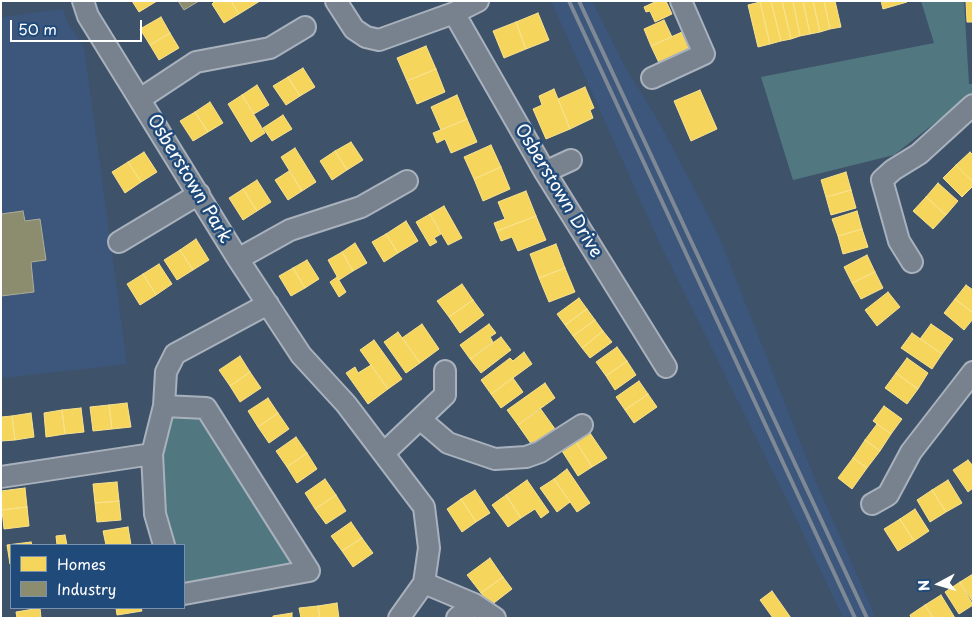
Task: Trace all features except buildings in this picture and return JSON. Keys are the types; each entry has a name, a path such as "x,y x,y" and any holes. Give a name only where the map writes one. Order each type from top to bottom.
{"street":[{"name":"Osberstown Park","path":"83,1 88,16 238,259 301,354 346,404 424,507 429,548 424,584"},
{"path":"336,1 354,29 366,37 379,40 454,13 478,1"},
{"path":"652,78 704,54 681,1"},
{"name":"Osberstown Drive","path":"454,13 545,172 666,367"},
{"name":"Osberstown Park","path":"140,99 196,62 270,48 305,26"},
{"path":"912,262 899,241 882,180 893,170 919,154 973,105"},
{"path":"545,172 571,160"},
{"name":"Osberstown Park","path":"238,259 290,230 361,207 407,181"},
{"path":"119,242 199,194"},
{"path":"164,544 156,514 152,454 164,406 166,372 175,354 268,304"},
{"path":"384,453 444,395 445,371"},
{"path":"872,504 888,495 911,452 973,372"},
{"path":"164,406 206,408 309,571 185,594"},
{"path":"420,419 448,443 495,459 519,458 540,452 582,425"},
{"path":"1,477 152,454"},
{"path":"399,618 424,584 474,604 495,618"},
{"path":"457,618 474,604"}],"shaded area":[{"path":"551,1 592,1 625,67 658,120 718,234 817,484 876,618 843,618 792,510 658,240"},
{"path":"63,9 68,23 84,47 127,364 1,378 1,17"}],"green space":[{"path":"921,1 964,1 969,84 973,84 973,93 894,155 793,180 761,77 934,43"},
{"path":"169,405 208,412 305,569 185,590 185,544 169,544 155,460"}],"railway":[{"path":"569,1 855,618"},
{"path":"579,1 867,618"}]}
